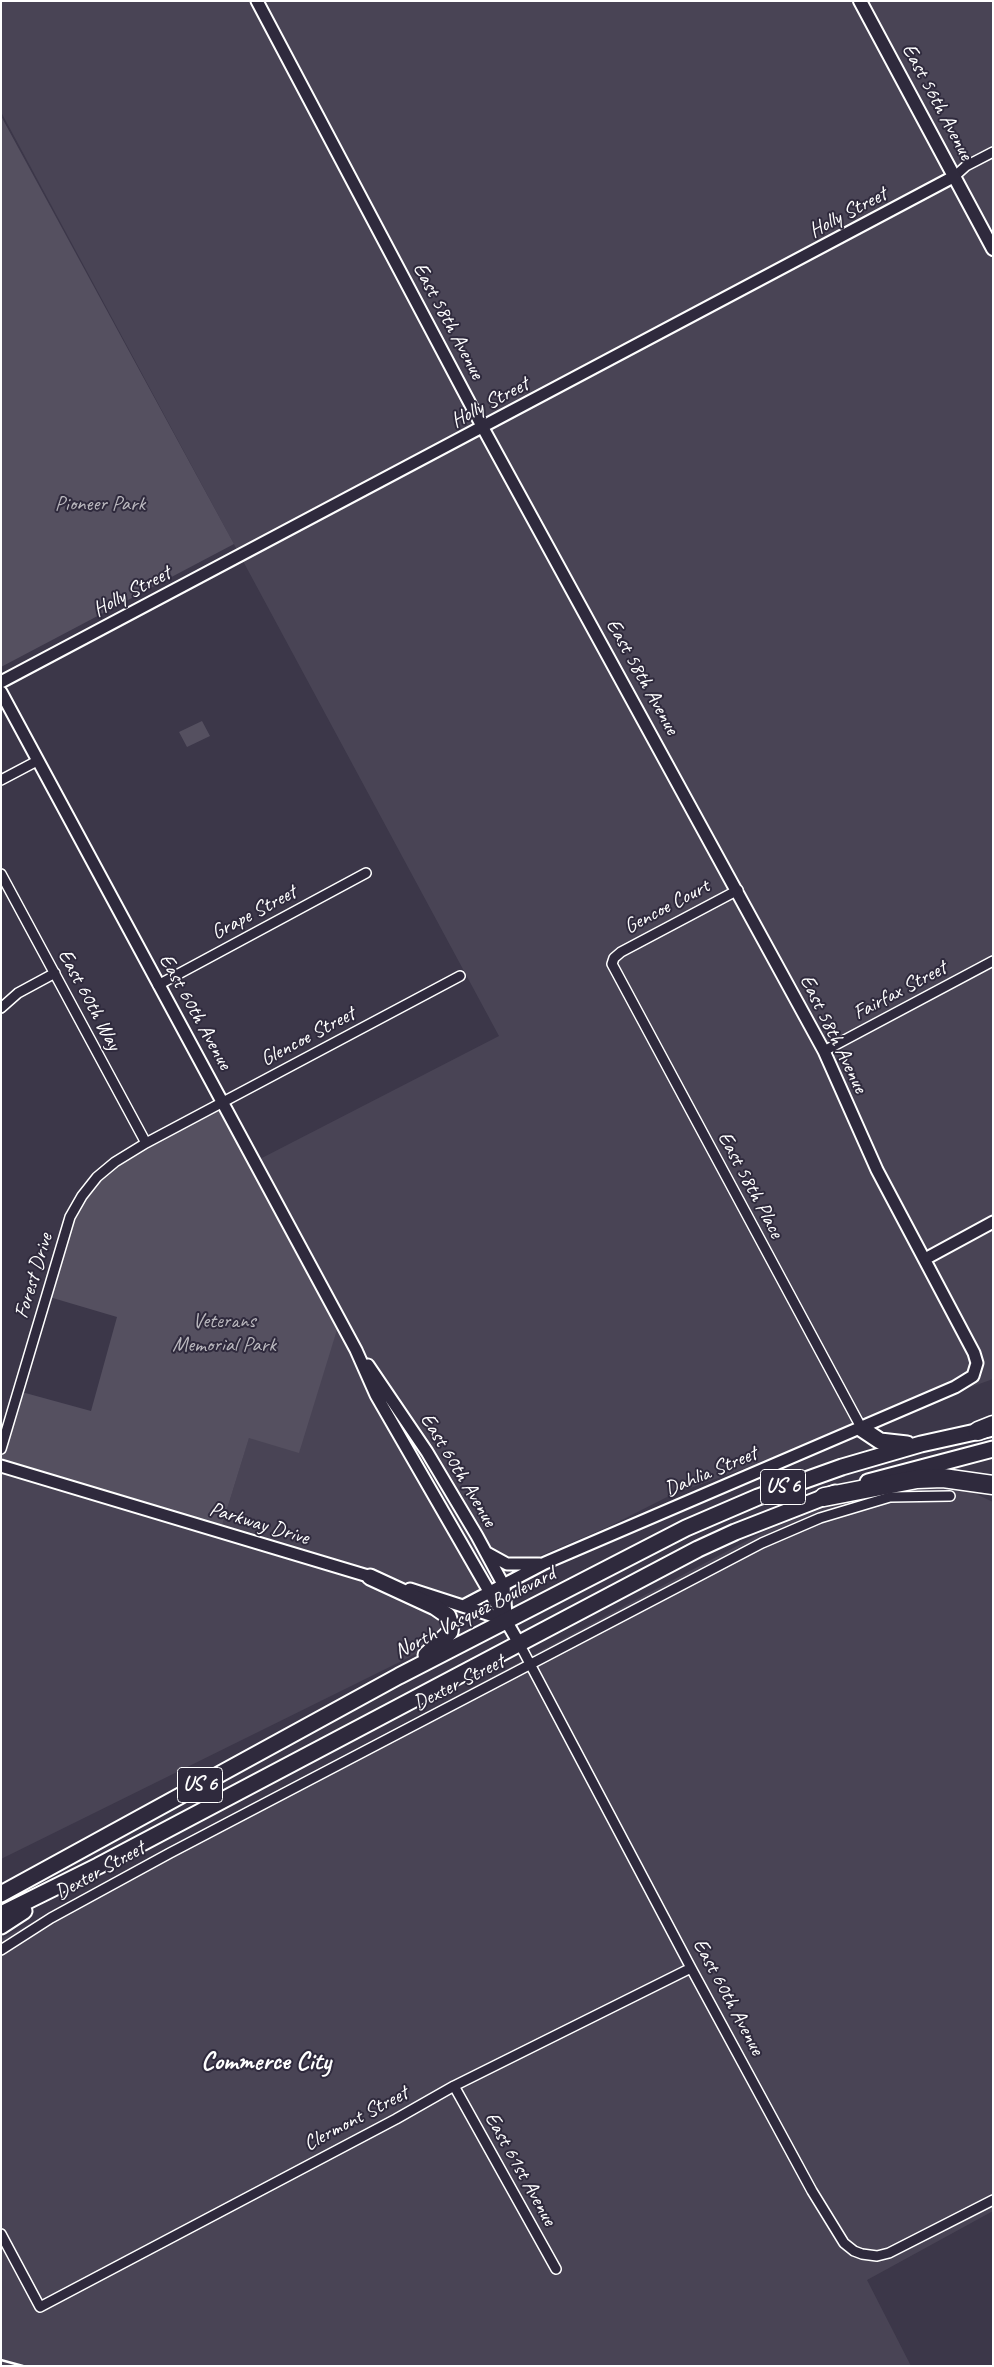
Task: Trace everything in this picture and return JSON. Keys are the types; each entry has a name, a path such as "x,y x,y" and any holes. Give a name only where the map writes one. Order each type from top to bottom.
{"highway":[{"path":"862,1428 872,1437 884,1443 930,1442"},
{"name":"North Vasquez Boulevard","path":"1,1894 398,1676 686,1528 726,1510 824,1472 930,1442 988,1428"},
{"name":"US 6","path":"1,1914 98,1866 409,1700 520,1645 698,1549 734,1532 824,1497 885,1476 993,1449"},
{"path":"824,1497 917,1479 943,1478 993,1485"},
{"path":"370,1577 445,1612 450,1620 451,1629 448,1636 398,1676"},
{"path":"1,1926 98,1866"}],"main road":[{"name":"East 56th Avenue","path":"860,1 993,249"}],"street":[{"name":"East 58th Avenue","path":"257,1 483,428 738,890 824,1051 877,1170 974,1353 976,1369 973,1376"},
{"name":"Holly Street","path":"1,682 483,428 954,176 966,166 993,152"},
{"name":"East 60th Avenue","path":"1,692 356,1350 376,1395 520,1645 691,1968 832,2227 848,2247 858,2253 872,2256 889,2254 993,2200"},
{"path":"1,780 38,761"},
{"name":"Grape Street","path":"158,985 366,873"},
{"name":"East 60th Way","path":"1,874 146,1143"},
{"name":"Gencoe Court","path":"614,958 621,952 738,890"},
{"name":"East 58th Place","path":"614,958 612,964 614,971 862,1428"},
{"name":"Fairfax Street","path":"824,1051 993,961"},
{"path":"1,1008 18,993 54,973"},
{"name":"Glencoe Street","path":"146,1143 460,976"},
{"name":"Forest Drive","path":"1,1449 70,1217 82,1196 97,1177 115,1162 146,1143"},
{"path":"925,1259 993,1222"},
{"name":"East 60th Avenue","path":"356,1350 386,1390 427,1452 484,1550 504,1586 506,1620"},
{"name":"Dahlia Street","path":"465,1606 545,1564 862,1428 955,1387 973,1376"},
{"name":"Parkway Drive","path":"1,1466 506,1620"},
{"name":"Dexter Street","path":"1,1950 51,1918 170,1853 531,1666 762,1543 820,1518 890,1496 950,1496"},
{"path":"484,1550 498,1561 507,1564 545,1564"},
{"name":"Clermont Street","path":"1,2234 40,2306 396,2119 454,2086 691,1968"},
{"name":"East 61st Avenue","path":"454,2086 556,2269"}],"shaded area":[{"path":"1,1 993,1 993,1379 671,1495 610,1526 528,1561 428,1648 1,1859 1,1467 220,1532 249,1437 299,1452 258,1160 499,1036 1,112"},
{"path":"916,1485 972,1492 993,1502 993,2211 867,2280 911,2366 1,2366 1,1939 763,1532 853,1496"}],"green space":[{"name":"Pioneer Park","path":"1,116 234,544 1,667"},
{"path":"202,721 210,736 187,747 179,732"},
{"name":"Veterans Memorial Park","path":"222,1102 340,1320 299,1453 249,1438 220,1532 1,1466 1,1449 18,1391 91,1411 117,1317 46,1296 70,1217 106,1169"}],"railway":[{"path":"1,2360 23,2366"}],"district":[{"name":"Commerce City","path":"266,2062"}]}
